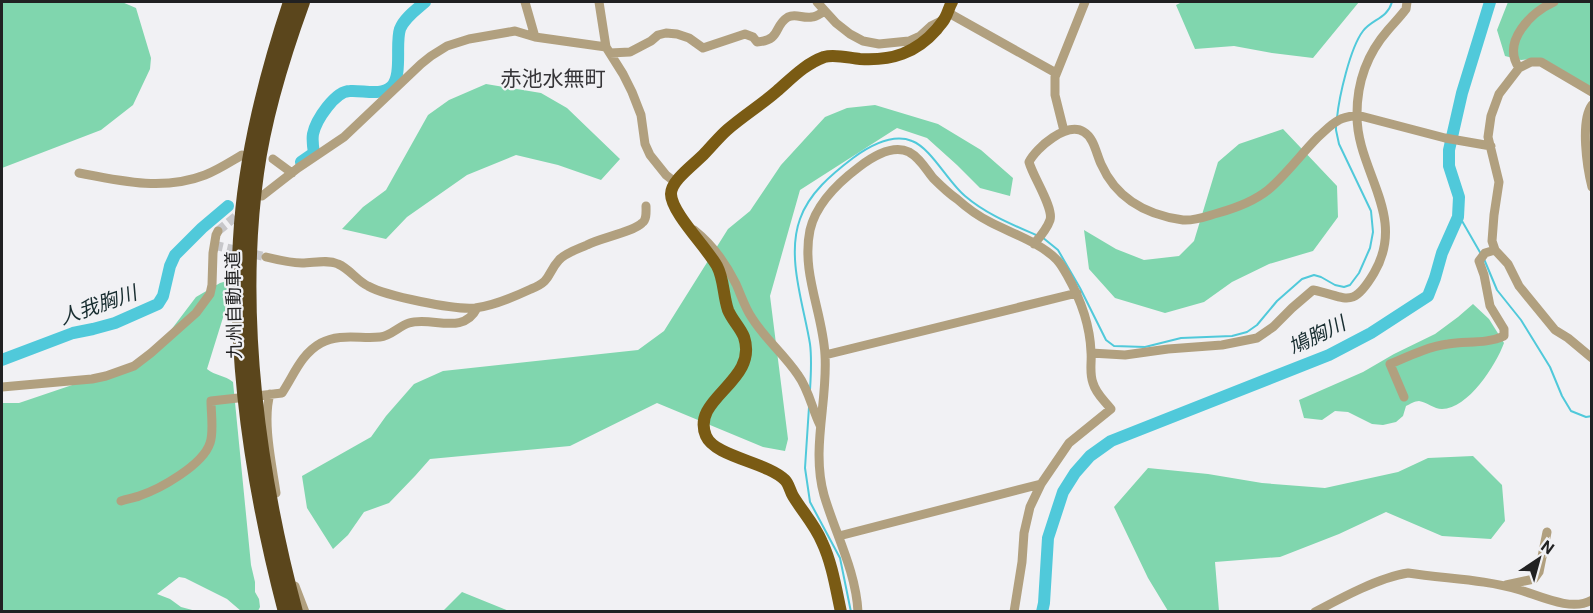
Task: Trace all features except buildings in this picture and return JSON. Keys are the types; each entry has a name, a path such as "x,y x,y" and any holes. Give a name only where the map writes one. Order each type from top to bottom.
{"highway":[{"name":"九州自動車道","path":"285,612 260,498 247,413 240,341 245,318 257,172 270,87 272,55 290,2"},
{"name":"九州自動車道","path":"270,87 303,2"},
{"name":"九州自動車道","path":"245,318 270,496 296,612"}],"main road":[{"path":"841,612 822,542 786,481 762,466 726,452 706,436 704,428 706,413 744,364 747,350 743,336 729,313 717,266 676,210 671,194 675,182 724,132 808,64 826,56 876,60 896,57 912,50 927,39 948,11"}],"street":[{"path":"525,2 535,37"},
{"path":"599,2 608,50 632,92 641,115 645,144 650,155 666,175 675,182"},
{"path":"818,2 850,34 863,41 879,44 909,41 920,36 948,11 1056,73"},
{"path":"1064,131 1055,95 1056,73 1085,2"},
{"path":"1091,353 1125,355 1222,345 1257,338 1273,327 1313,291 1341,298 1352,298 1359,294 1378,266 1383,251 1386,221 1359,137 1356,115 1359,90 1365,64 1372,50 1406,9 1407,2"},
{"path":"1518,68 1514,61 1513,50 1521,29 1543,7 1554,2"},
{"path":"262,196 344,137 421,64 447,46 469,39 515,31 535,37 630,52 658,35 666,33 677,34 703,48 746,34 757,42 765,42 776,36 784,19 792,15 810,18 825,11"},
{"path":"1592,92 1540,62 1531,62 1518,68 1499,94 1491,116 1488,137 1499,182 1492,242 1495,250 1508,264 1519,286 1555,330 1592,358"},
{"path":"1592,105 1588,110 1584,133 1592,187"},
{"path":"1034,244 1047,228 1051,215 1029,162 1032,155 1064,131 1074,129 1083,131 1090,138 1110,182 1124,196 1148,211 1183,220 1194,220 1233,209 1253,200 1268,189 1330,126 1344,118 1356,115 1445,138 1491,146"},
{"path":"858,612 854,585 824,495 821,478 819,458 825,355 822,325 808,264 808,243 811,227 819,210 835,187 845,177 877,155 899,150 907,151 922,162 948,192 972,211 1034,244 1056,259 1077,293 1085,313 1093,385 1098,395 1111,408 1069,443 1041,484 1030,507 1024,533 1014,612"},
{"path":"79,173 158,184 189,180 205,175 242,155"},
{"path":"273,159 292,173"},
{"path":"266,257 286,262 322,261 338,264 366,286 379,291 423,302 477,308 543,283 551,275 560,258 592,242 643,223 646,206"},
{"path":"685,223 703,237 717,253 734,281 751,317 771,343 786,357 800,377 821,427"},
{"path":"2,387 92,379 134,366 196,313 210,294 213,253 218,231"},
{"path":"1404,397 1390,364 1429,348 1496,340 1504,336 1504,329 1490,306 1479,261 1485,253 1495,250"},
{"path":"825,355 1077,293"},
{"path":"121,501 158,488 200,458 209,447 212,437 211,401 282,393 304,356 329,340 383,337 410,323 423,321 444,324 459,323 472,316 477,308"},
{"path":"268,394 267,424 279,515 289,567 305,612"},
{"path":"839,536 1041,484"},
{"path":"1504,586 1534,579 1537,576 1547,532"},
{"path":"1315,612 1340,598 1408,573 1496,583 1572,605 1586,604 1592,600"}],"green space":[{"path":"2,2 122,2 136,8 151,58 150,69 133,105 101,130 2,168"},
{"path":"1182,2 1359,2 1313,58 1234,46 1195,49 1176,5"},
{"path":"1508,2 1591,2 1591,87 1542,58 1521,60 1505,56 1497,30"},
{"path":"486,84 541,93 567,108 620,159 601,180 558,165 516,155 467,175 407,217 386,239 342,229 363,207 386,190 428,115 449,100"},
{"path":"875,105 938,124 981,150 1013,178 1010,196 980,188 927,138 897,128 800,190 770,296 788,439 785,451 763,447 657,403 570,446 430,459 389,503 364,512 348,535 333,549 307,508 302,476 371,437 414,384 443,371 638,350 664,331 728,229 750,211 781,165 825,117 847,108"},
{"path":"1283,129 1337,186 1338,217 1313,251 1269,264 1232,282 1204,302 1165,313 1115,298 1089,269 1084,230 1116,249 1144,260 1179,256 1194,241 1218,162 1239,144"},
{"path":"227,281 230,295 207,369 233,382 251,565 260,607 258,611 241,611 227,599 179,577 157,594 181,607 196,611 2,612 2,403 19,403 149,359 196,297"},
{"path":"1473,304 1489,319 1504,343 1488,374 1462,402 1442,409 1419,401 1406,406 1403,416 1396,422 1383,425 1372,424 1348,412 1335,411 1322,420 1304,418 1299,400 1363,372 1435,334"},
{"path":"1473,456 1502,485 1505,521 1491,539 1442,536 1386,512 1339,534 1280,557 1215,562 1219,611 1168,611 1148,578 1114,507 1148,468 1208,474 1262,483 1325,488 1398,472 1428,458"},
{"path":"462,592 504,609 509,611 443,611"}],"waterway":[{"name":"人我胸川","path":"301,162 314,153 315,128 332,101 344,92 387,90 395,82 400,29 408,17 425,2"},
{"path":"1337,118 1346,73 1358,39 1367,27 1387,12 1392,2"},
{"name":"鳩胸川","path":"1042,612 1048,538 1063,492 1075,473 1090,456 1111,441 1329,355 1371,333 1428,296 1442,253 1458,217 1459,197 1449,166 1449,150 1462,93 1490,2"},
{"path":"1042,237 1058,250 1106,340 1114,346 1145,347 1181,338 1232,336 1247,332 1257,325 1277,301 1302,279 1314,275 1335,285 1344,287 1350,285 1359,273 1370,248 1373,232 1371,211 1339,144 1336,124"},
{"path":"810,390 811,350 795,265 796,234 804,210 815,192 859,154 888,140 912,141 926,151 959,190 973,202 999,218 1036,235"},
{"name":"人我胸川","path":"2,360 73,333 115,323 158,304 163,296 175,255 228,206"},
{"path":"1458,214 1481,254"},
{"path":"1484,259 1497,290 1521,320 1550,367 1571,411 1586,417 1592,416"},
{"path":"809,407 805,468 810,502 840,558 851,612"}],"tunnel":[{"path":"218,231 244,210"},
{"path":"214,245 266,257"}],"district":[{"name":"赤池水無町","path":"553,79"}]}
